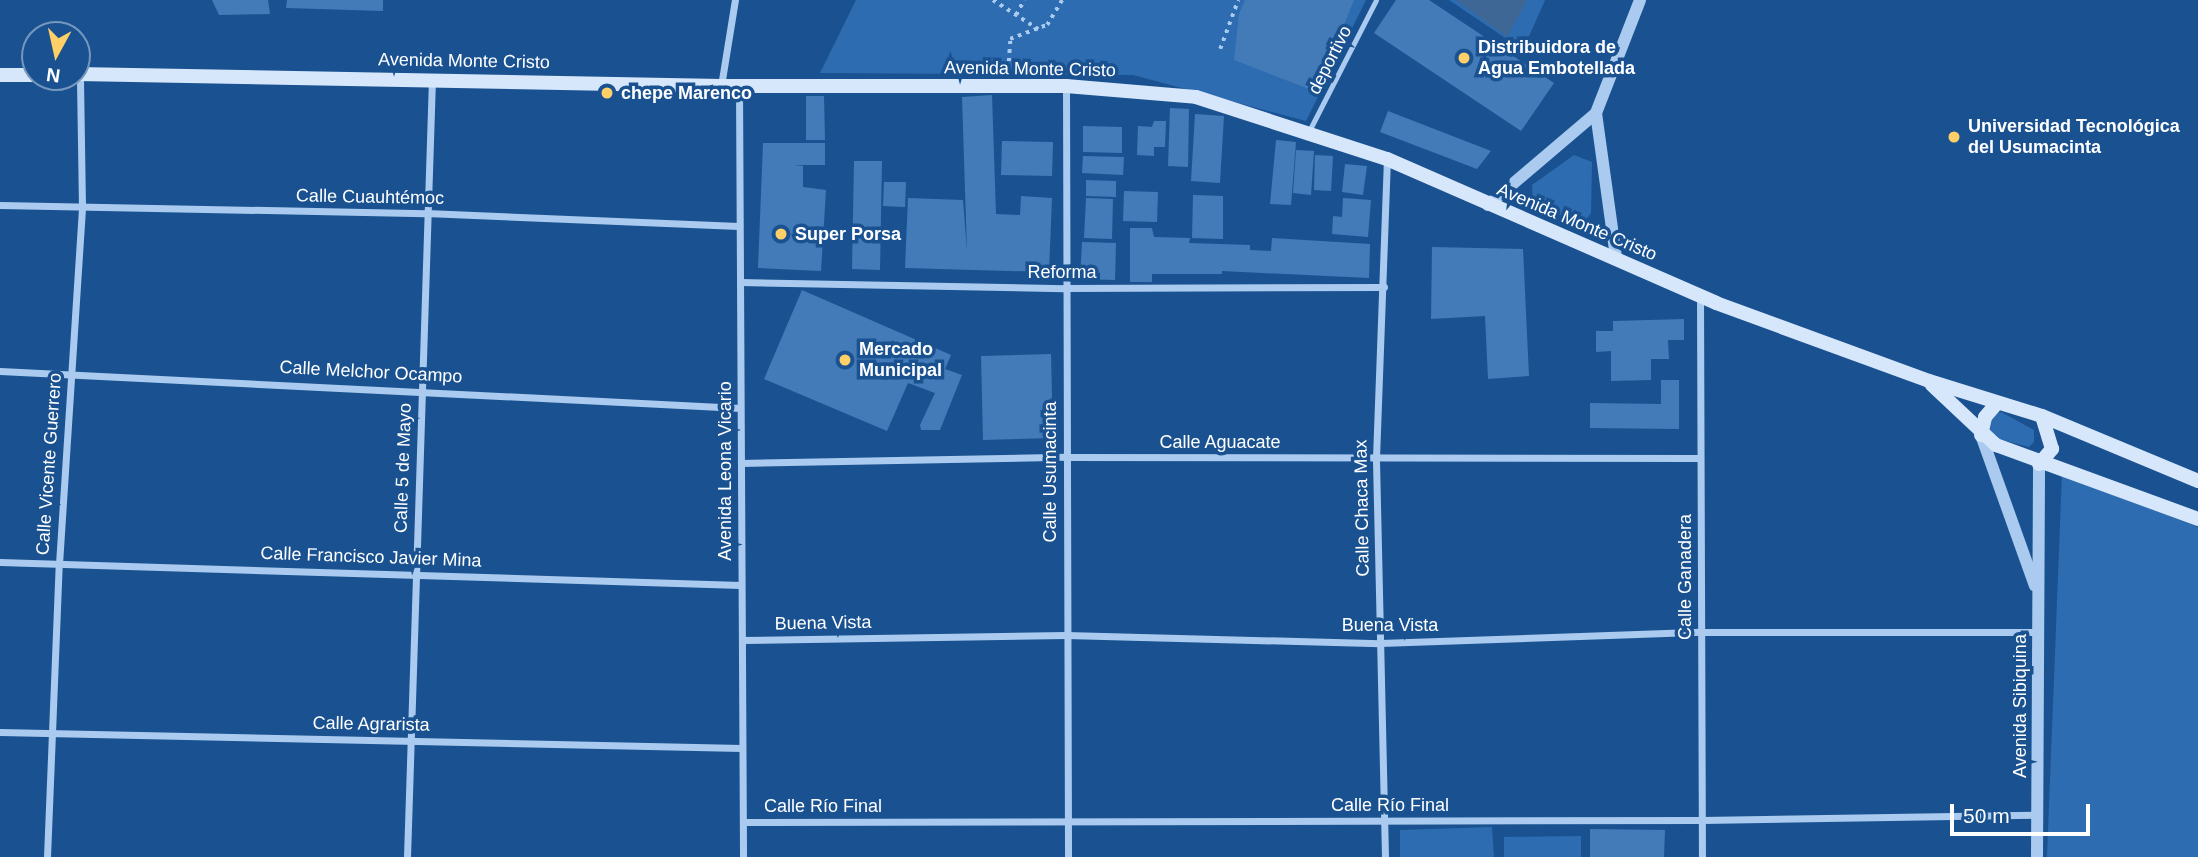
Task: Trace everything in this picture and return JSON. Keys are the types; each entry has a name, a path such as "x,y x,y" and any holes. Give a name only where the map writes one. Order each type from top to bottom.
{"main road":[{"name":"Avenida Monte Cristo","path":"91,74 721,86 1066,86 1196,97 1387,159 1700,296 1929,381 2042,416 2198,481"},
{"path":"0,75 21,75"},
{"path":"1929,381 1981,435 2039,464 2063,467 2198,519"},
{"path":"1981,435 1985,417 1997,403"},
{"path":"2039,464 2052,449 2042,416"}],"street":[{"path":"721,86 735,0"},
{"path":"1488,205 1596,113 1640,0"},
{"name":"Calle 5 de Mayo","path":"407,857 432,79"},
{"name":"Avenida Leona Vicario","path":"738,86 743,857"},
{"name":"Calle Usumacinta","path":"1066,86 1064,288 1068,857"},
{"name":"Calle Vicente Guerrero","path":"47,857 59,564 82,206 79,91"},
{"path":"1596,113 1616,257"},
{"name":"Calle Chaca Max","path":"1385,857 1376,458 1387,159"},
{"name":"Calle Cuauhtémoc","path":"0,205 426,213 739,226"},
{"name":"Reforma","path":"740,282 1064,288 1384,287"},
{"name":"Calle Ganadera","path":"1700,296 1702,857"},
{"name":"Calle Melchor Ocampo","path":"0,371 740,408"},
{"name":"Avenida Sibiquina","path":"1981,435 2038,597"},
{"name":"Calle Aguacate","path":"741,463 1065,457 1699,458"},
{"name":"Avenida Sibiquina","path":"2037,857 2039,464"},
{"name":"Calle Francisco Javier Mina","path":"0,562 741,585"},
{"name":"Buena Vista","path":"742,640 1066,635 1380,643 1701,632 2038,632"},
{"name":"Calle Agrarista","path":"0,732 742,748"},
{"name":"Calle Río Final","path":"743,822 1702,820 2037,815"}],"lane":[{"name":"deportivo","path":"1308,133 1376,0"}],"path":[{"path":"993,0 1038,29"},
{"path":"1016,15 1024,0"},
{"path":"1007,86 1010,39 1047,25 1062,0"},
{"path":"1220,49 1238,0"}],"shaded area":[{"path":"856,0 1366,0 1306,121 1133,75 820,73"},
{"path":"1449,0 1545,0 1523,50"},
{"path":"1456,0 1527,0 1507,37"},
{"path":"1574,155 1592,162 1591,213 1582,225 1533,203 1532,185"},
{"path":"2001,412 2034,430 2034,442 2029,447 1991,437 1986,416"},
{"path":"2062,474 2198,527 2198,857 2047,857"},
{"path":"1492,827 1494,857 1400,857 1400,830"},
{"path":"1581,836 1581,857 1504,857 1504,837"}],"building":[{"path":"212,0 268,0 270,14 219,15"},
{"path":"287,0 383,0 383,11 286,8"},
{"path":"1245,0 1354,0 1317,92 1234,60 1239,14"},
{"name":"Distribuidora de Agua Embotellada","path":"1396,0 1429,0 1554,83 1521,131 1374,33"},
{"path":"992,95 996,214 1020,215 1021,196 1052,198 1049,272 905,268 908,198 963,200 967,252 962,97"},
{"path":"806,96 824,96 825,140 806,140"},
{"path":"1170,108 1189,109 1188,167 1168,166"},
{"path":"1388,111 1491,151 1477,169 1380,132"},
{"path":"1195,114 1224,116 1220,183 1191,181"},
{"path":"1154,121 1166,121 1165,147 1154,147 1154,156 1137,155 1138,126 1152,127"},
{"path":"1083,126 1122,127 1122,153 1083,152"},
{"path":"1276,140 1296,142 1291,205 1270,204"},
{"path":"1002,141 1053,142 1052,176 1001,175"},
{"path":"763,143 825,143 825,165 794,165 803,166 803,187 826,190 821,271 758,268"},
{"path":"1296,150 1314,151 1311,195 1293,193"},
{"path":"1315,155 1333,156 1331,191 1314,190"},
{"path":"1083,156 1124,157 1123,175 1082,173"},
{"path":"854,161 882,161 880,270 852,269"},
{"path":"1345,164 1367,166 1363,195 1342,192"},
{"path":"1086,180 1116,181 1116,197 1086,196"},
{"path":"884,182 906,182 905,207 883,206"},
{"path":"1124,191 1158,192 1157,222 1123,221"},
{"path":"1193,195 1223,196 1223,239 1192,238"},
{"path":"1086,198 1113,199 1112,239 1084,238"},
{"path":"1343,198 1371,200 1368,237 1332,234 1333,216 1342,217"},
{"path":"1130,228 1152,228 1154,237 1190,238 1189,243 1250,245 1250,250 1271,251 1272,238 1370,244 1369,278 1222,271 1222,274 1152,274 1152,282 1130,282"},
{"path":"1082,242 1116,243 1115,280 1080,279"},
{"path":"1432,247 1523,249 1529,376 1488,379 1485,316 1431,319"},
{"name":"Mercado Municipal","path":"802,290 951,355 945,369 962,375 940,430 921,430 920,425 935,393 908,383 887,431 764,379"},
{"path":"1684,319 1684,340 1668,340 1669,359 1651,359 1651,380 1611,381 1611,351 1596,352 1596,331 1613,331 1613,321"},
{"path":"1051,354 1053,438 983,440 981,356"},
{"path":"1661,380 1679,380 1679,429 1590,428 1590,403 1661,404"},
{"path":"1590,829 1665,830 1664,857 1590,857"}],"place":[{"name":"Distribuidora de Agua Embotellada","path":"1464,58"},
{"name":"chepe Marenco","path":"607,93"},
{"name":"Universidad Tecnológica del Usumacinta","path":"1954,137"},
{"name":"Super Porsa","path":"781,234"},
{"name":"Mercado Municipal","path":"845,360"}]}
